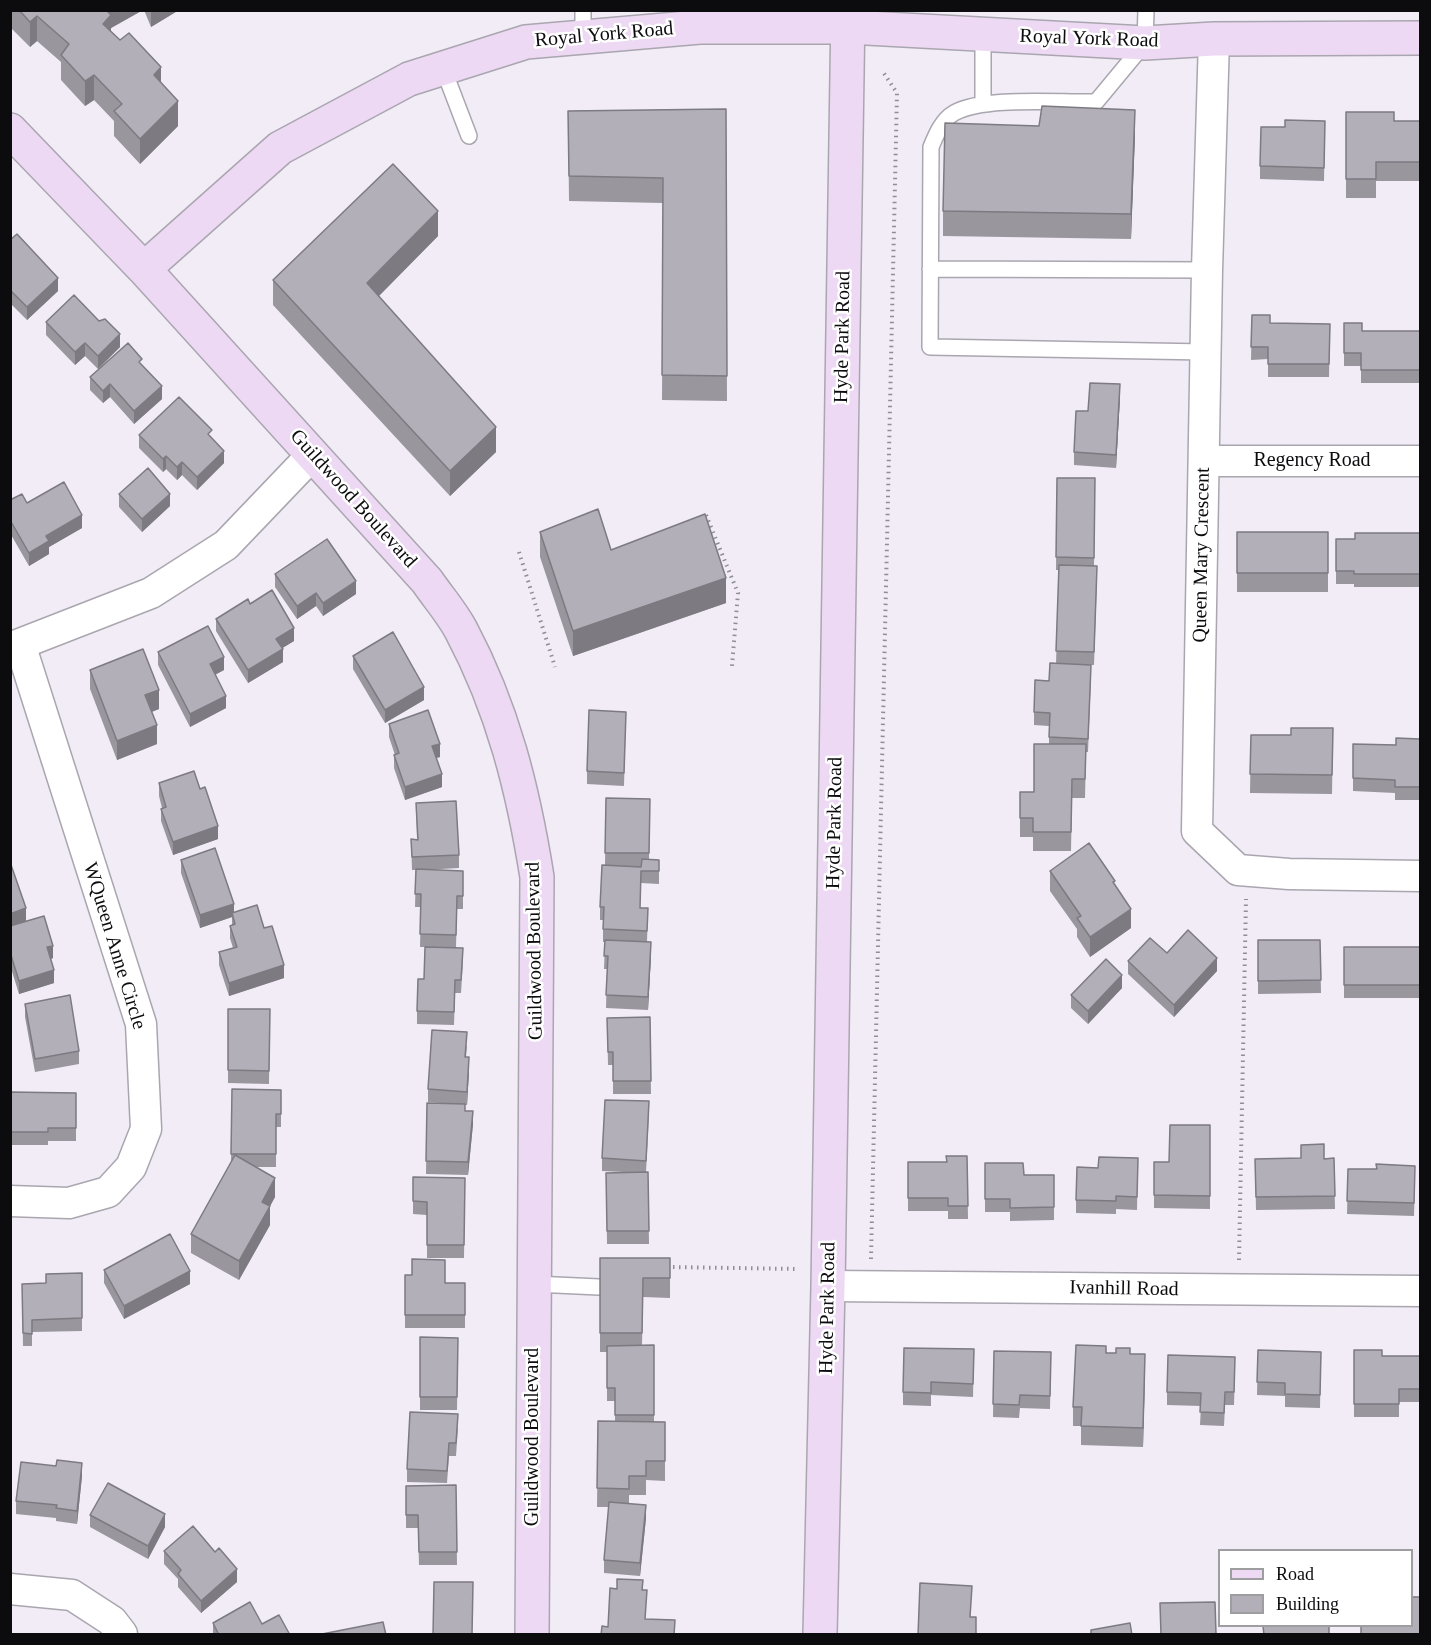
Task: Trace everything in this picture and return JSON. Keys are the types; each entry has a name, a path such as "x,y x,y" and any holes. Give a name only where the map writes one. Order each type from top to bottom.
{"street":[{"name":"Royal York Road","path":"144,269 280,148 409,79 583,24 700,19 848,19 983,34 1145,43 1214,39 1420,38"},
{"name":"Hyde Park Road","path":"820,1635 828,1278 848,19"},
{"name":"Queen Mary Crescent","path":"1214,39 1205,352 1197,831 1238,870 1289,874 1420,876"},
{"name":"Guildwood Boulevard","path":"10,130 144,269 427,581 460,628 502,720 525,804 537,877 532,1635"},
{"path":"15,645 151,593 226,545 313,454"},
{"name":"Regency Road","path":"1204,461 1420,461"},
{"name":"WQueen Anne Circle","path":"10,1201 69,1203 108,1192 131,1167 146,1129 141,1024 15,645"},
{"name":"Ivanhill Road","path":"828,1278 870,1287 1420,1291"},
{"path":"10,1589 72,1595 112,1621 122,1635"}],"lane":[{"path":"1146,10 1145,43 1096,102 983,103 953,114 937,131 932,147 930,346 1205,352"},
{"path":"983,34 983,103"},
{"path":"443,68 469,136"},
{"path":"930,269 1207,270"},
{"path":"534,1284 599,1287"}],"path":[{"path":"870,1287 897,93 883,72"},
{"path":"706,515 738,594 732,666"},
{"path":"519,552 555,667"},
{"path":"1239,1270 1246,891"},
{"path":"657,1267 828,1278"}],"building":[{"path":"19,10 106,10 111,15 103,24 120,40 129,33 161,67 154,75 178,101 140,139 114,111 122,104 94,75 85,81 61,55 69,44 37,16 30,22"},
{"path":"1042,106 1135,110 1131,214 943,211 945,123 1039,126"},
{"path":"726,109 727,376 662,375 663,178 569,176 568,111"},
{"path":"1346,112 1394,112 1394,121 1420,121 1420,162 1376,162 1376,179 1346,179"},
{"path":"1285,120 1325,121 1324,168 1260,166 1261,127 1285,127"},
{"path":"393,164 438,211 367,283 496,427 450,471 273,280"},
{"path":"17,234 58,278 27,307 10,290 10,240"},
{"path":"74,295 99,321 105,319 120,334 98,356 85,343 75,352 46,322"},
{"path":"1252,315 1270,315 1270,323 1330,324 1329,364 1268,364 1268,347 1251,347"},
{"path":"1344,323 1362,323 1362,331 1420,331 1420,370 1361,370 1361,353 1344,353"},
{"path":"128,343 142,359 139,362 162,386 134,411 110,384 103,391 90,377"},
{"path":"1090,383 1120,384 1116,455 1074,452 1076,411 1088,411"},
{"path":"179,397 212,430 208,434 224,451 197,477 182,462 177,467 166,456 163,459 139,435"},
{"path":"148,468 170,494 142,519 119,494"},
{"path":"1057,478 1095,478 1094,558 1056,557"},
{"path":"64,482 82,515 46,536 49,541 29,553 10,520 10,500 22,494 27,503"},
{"path":"598,509 611,550 705,514 726,578 573,631 540,532"},
{"path":"1237,532 1328,532 1328,573 1237,573"},
{"path":"1355,533 1420,533 1420,574 1354,574 1354,571 1336,571 1336,539 1355,539"},
{"path":"327,539 356,581 323,603 316,593 297,606 275,574"},
{"path":"1059,565 1097,566 1094,652 1056,651"},
{"path":"272,590 294,628 276,639 283,649 248,670 216,619 248,599 250,604"},
{"path":"208,626 224,657 210,664 226,696 190,714 158,652"},
{"path":"393,632 424,687 385,710 353,656"},
{"path":"143,649 159,690 145,695 157,725 117,741 90,670"},
{"path":"1050,663 1091,665 1088,739 1049,737 1050,713 1034,712 1035,680 1049,681"},
{"path":"428,710 440,744 432,746 442,774 405,787 394,755 399,753 389,724"},
{"path":"589,710 626,712 624,773 587,771"},
{"path":"1291,728 1333,728 1332,775 1250,774 1251,735 1291,735"},
{"path":"1396,738 1420,739 1420,787 1395,787 1395,780 1353,778 1353,744 1396,745"},
{"path":"1034,744 1086,744 1085,779 1072,779 1071,832 1033,832 1033,818 1020,818 1020,792 1034,792"},
{"path":"194,771 200,789 205,787 218,826 173,842 161,809 166,807 159,783"},
{"path":"606,798 650,799 649,853 605,853"},
{"path":"456,801 459,855 412,857 411,839 418,840 416,803"},
{"path":"1089,843 1131,909 1090,937 1077,918 1081,916 1050,871"},
{"path":"215,848 234,904 200,915 181,860"},
{"path":"642,859 659,860 659,871 641,871 640,908 648,908 647,931 603,929 604,907 600,907 602,865 641,867"},
{"path":"10,862 26,908 10,914"},
{"path":"416,869 463,871 463,896 457,896 456,935 420,934 421,894 415,894"},
{"path":"257,905 264,928 272,926 284,965 229,983 219,952 237,947 230,926 235,924 232,913"},
{"path":"44,916 53,946 47,947 54,970 19,981 10,952 10,926"},
{"path":"1188,930 1217,958 1174,1005 1128,961 1150,938 1167,953"},
{"path":"605,940 651,942 648,997 606,995 608,956 604,956"},
{"path":"1258,940 1320,940 1321,980 1258,981"},
{"path":"425,947 463,948 461,980 455,980 454,1012 417,1011 418,979 424,979"},
{"path":"1344,947 1420,947 1420,985 1344,985"},
{"path":"1106,959 1122,975 1088,1011 1071,995"},
{"path":"70,995 79,1051 35,1059 25,1004"},
{"path":"228,1009 270,1009 269,1071 228,1070"},
{"path":"650,1017 651,1081 613,1081 613,1052 608,1052 607,1018"},
{"path":"432,1030 467,1032 465,1057 469,1057 467,1092 428,1089"},
{"path":"232,1089 281,1090 281,1114 276,1114 276,1154 231,1154"},
{"path":"10,1092 76,1093 76,1128 48,1128 48,1132 10,1132"},
{"path":"605,1100 649,1101 646,1161 602,1158"},
{"path":"427,1103 465,1104 465,1111 473,1111 468,1162 426,1161"},
{"path":"1170,1125 1210,1125 1210,1196 1154,1195 1154,1162 1169,1162"},
{"path":"1324,1144 1324,1159 1334,1158 1335,1196 1256,1197 1255,1159 1301,1158 1301,1145"},
{"path":"235,1155 275,1178 262,1202 270,1206 239,1261 191,1234"},
{"path":"946,1156 967,1156 968,1206 948,1206 948,1198 908,1198 908,1162 947,1162"},
{"path":"1099,1157 1138,1158 1137,1197 1116,1196 1116,1201 1076,1200 1077,1167 1098,1168"},
{"path":"985,1163 1023,1163 1024,1175 1054,1175 1054,1207 1010,1208 1010,1199 985,1199"},
{"path":"1376,1164 1415,1166 1414,1203 1347,1201 1348,1169 1377,1169"},
{"path":"648,1172 649,1231 607,1231 606,1173"},
{"path":"413,1177 465,1178 464,1245 427,1245 427,1202 413,1201"},
{"path":"170,1234 190,1271 124,1306 104,1270"},
{"path":"600,1258 670,1258 670,1278 643,1278 642,1333 600,1333"},
{"path":"412,1259 445,1260 445,1283 465,1283 465,1315 405,1315 405,1275 412,1275"},
{"path":"82,1273 82,1318 32,1320 32,1334 23,1333 22,1284 46,1283 46,1274"},
{"path":"420,1337 458,1338 457,1397 420,1397"},
{"path":"654,1345 654,1415 615,1415 615,1388 607,1388 607,1346"},
{"path":"1076,1345 1106,1346 1106,1353 1116,1353 1116,1348 1130,1348 1130,1354 1145,1354 1143,1428 1081,1426 1082,1407 1073,1407"},
{"path":"904,1348 974,1349 973,1384 931,1382 931,1393 903,1392"},
{"path":"1258,1350 1321,1352 1320,1395 1285,1394 1285,1383 1257,1382"},
{"path":"1354,1350 1382,1350 1382,1356 1420,1356 1420,1389 1399,1389 1399,1404 1354,1404"},
{"path":"994,1351 1051,1352 1050,1396 1020,1395 1019,1405 993,1404"},
{"path":"1168,1355 1235,1357 1234,1392 1225,1392 1224,1413 1200,1412 1201,1393 1167,1392"},
{"path":"410,1412 458,1414 456,1443 449,1443 447,1471 407,1469"},
{"path":"598,1421 665,1422 665,1461 646,1461 646,1476 629,1476 629,1489 597,1488"},
{"path":"57,1460 82,1463 77,1511 56,1508 57,1505 16,1501 21,1462 56,1466"},
{"path":"108,1483 165,1514 148,1546 90,1515"},
{"path":"456,1485 457,1552 419,1552 418,1515 406,1515 406,1486"},
{"path":"609,1502 646,1505 640,1563 604,1560"},
{"path":"193,1526 215,1552 219,1548 237,1569 201,1601 178,1574 181,1570 164,1551"},
{"path":"617,1579 643,1580 642,1590 647,1590 645,1619 675,1620 674,1635 601,1635 602,1626 608,1627 610,1588 617,1589"},
{"path":"434,1582 473,1582 472,1635 433,1635"},
{"path":"920,1583 972,1586 970,1617 976,1617 976,1635 918,1635"},
{"path":"1413,1597 1420,1597 1420,1635 1361,1635 1361,1627 1413,1627"},
{"path":"250,1602 262,1624 279,1615 290,1635 219,1635 213,1623"},
{"path":"1215,1602 1216,1634 1235,1635 1161,1635 1160,1603"},
{"path":"383,1622 386,1635 317,1635"},
{"path":"1130,1623 1132,1635 1091,1635 1091,1630"},
{"path":"1263,1627 1329,1627 1329,1635 1264,1635"}]}
